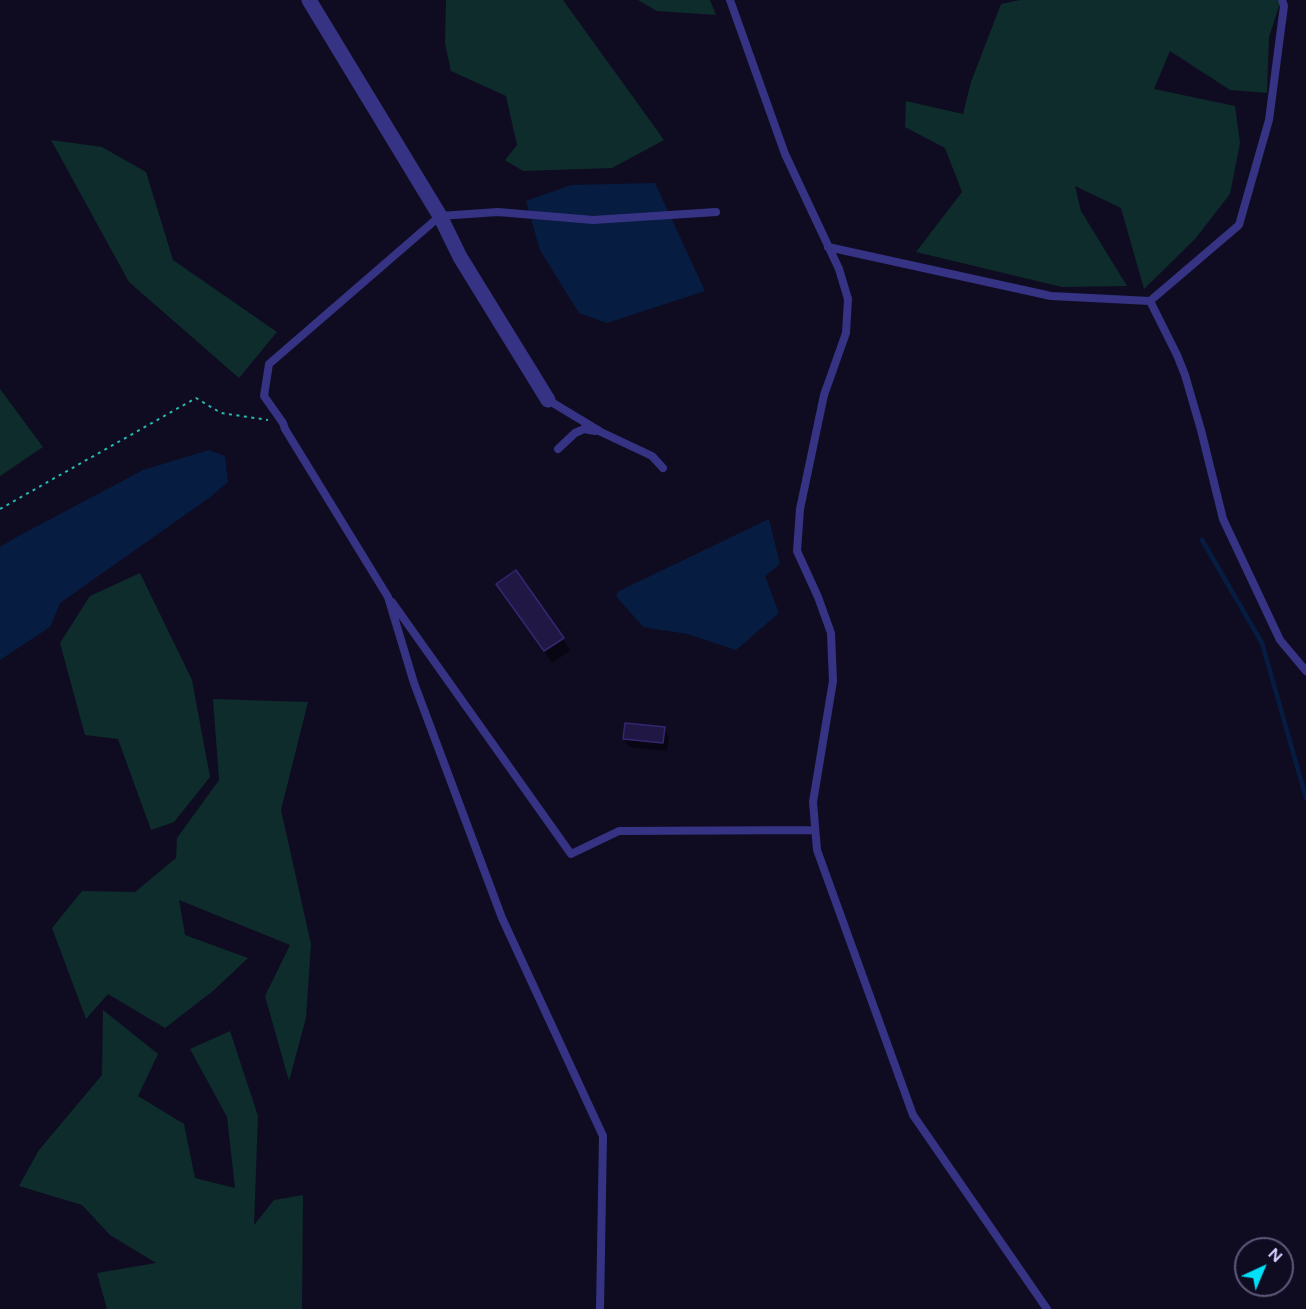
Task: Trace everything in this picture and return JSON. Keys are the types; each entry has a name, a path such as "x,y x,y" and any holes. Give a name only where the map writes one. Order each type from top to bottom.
{"street":[{"path":"309,0 440,216 460,257 548,400"}],"lane":[{"path":"730,0 785,154 838,269 848,299 846,333 824,395 800,509 797,551 831,633 832,681 813,802 817,849 913,1115 1047,1309"},
{"path":"828,247 1052,296 1150,301 1239,225 1269,120 1284,6 1282,0"},
{"path":"716,212 593,220 498,212 440,216 269,364 264,396 283,423 388,597 571,854 619,831 815,830"},
{"path":"1150,301 1185,375 1223,519 1280,640 1306,671"},
{"path":"548,400 601,432 652,456 663,468"},
{"path":"558,449 575,433 584,429 601,432"},
{"path":"388,597 414,683 502,918 603,1136 600,1309"}],"path":[{"path":"0,509 196,398 221,413 283,423"}],"green space":[{"path":"446,0 563,0 664,140 612,168 523,171 505,160 517,145 506,96 451,71 445,43"},
{"path":"638,0 710,0 716,15 657,11"},
{"path":"1020,0 1281,0 1269,37 1267,93 1230,90 1170,51 1154,89 1235,106 1240,143 1230,194 1195,239 1144,289 1121,208 1075,186 1081,211 1127,286 1062,287 916,252 962,192 945,148 905,127 906,101 963,114 971,82 1001,4"},
{"path":"51,140 102,147 146,172 173,260 277,332 239,378 129,282"},
{"path":"0,389 43,447 0,476"},
{"path":"140,573 192,680 210,777 174,822 151,830 118,739 85,735 60,643 90,596"},
{"path":"213,699 308,702 281,810 311,944 306,1018 289,1081 265,996 290,945 179,900 185,935 248,958 213,991 165,1028 108,994 86,1019 52,928 82,891 135,892 176,858 177,838 219,780"},
{"path":"103,1010 158,1054 138,1096 184,1124 195,1178 235,1188 227,1117 190,1049 230,1031 258,1116 254,1225 274,1200 303,1195 302,1309 107,1309 97,1273 156,1263 110,1235 82,1205 19,1186 39,1150 102,1075"}],"water":[{"path":"655,183 705,291 607,323 579,313 540,250 526,201 571,185"},
{"path":"209,450 225,456 228,482 209,498 60,603 50,627 0,660 0,547 143,470"},
{"path":"769,519 780,564 765,576 779,613 736,650 687,634 643,627 616,596 619,591"}],"building":[{"path":"516,570 564,638 544,651 496,584"},
{"path":"625,723 665,727 663,743 623,739"}],"waterway":[{"path":"1202,540 1262,643 1306,798"}]}
